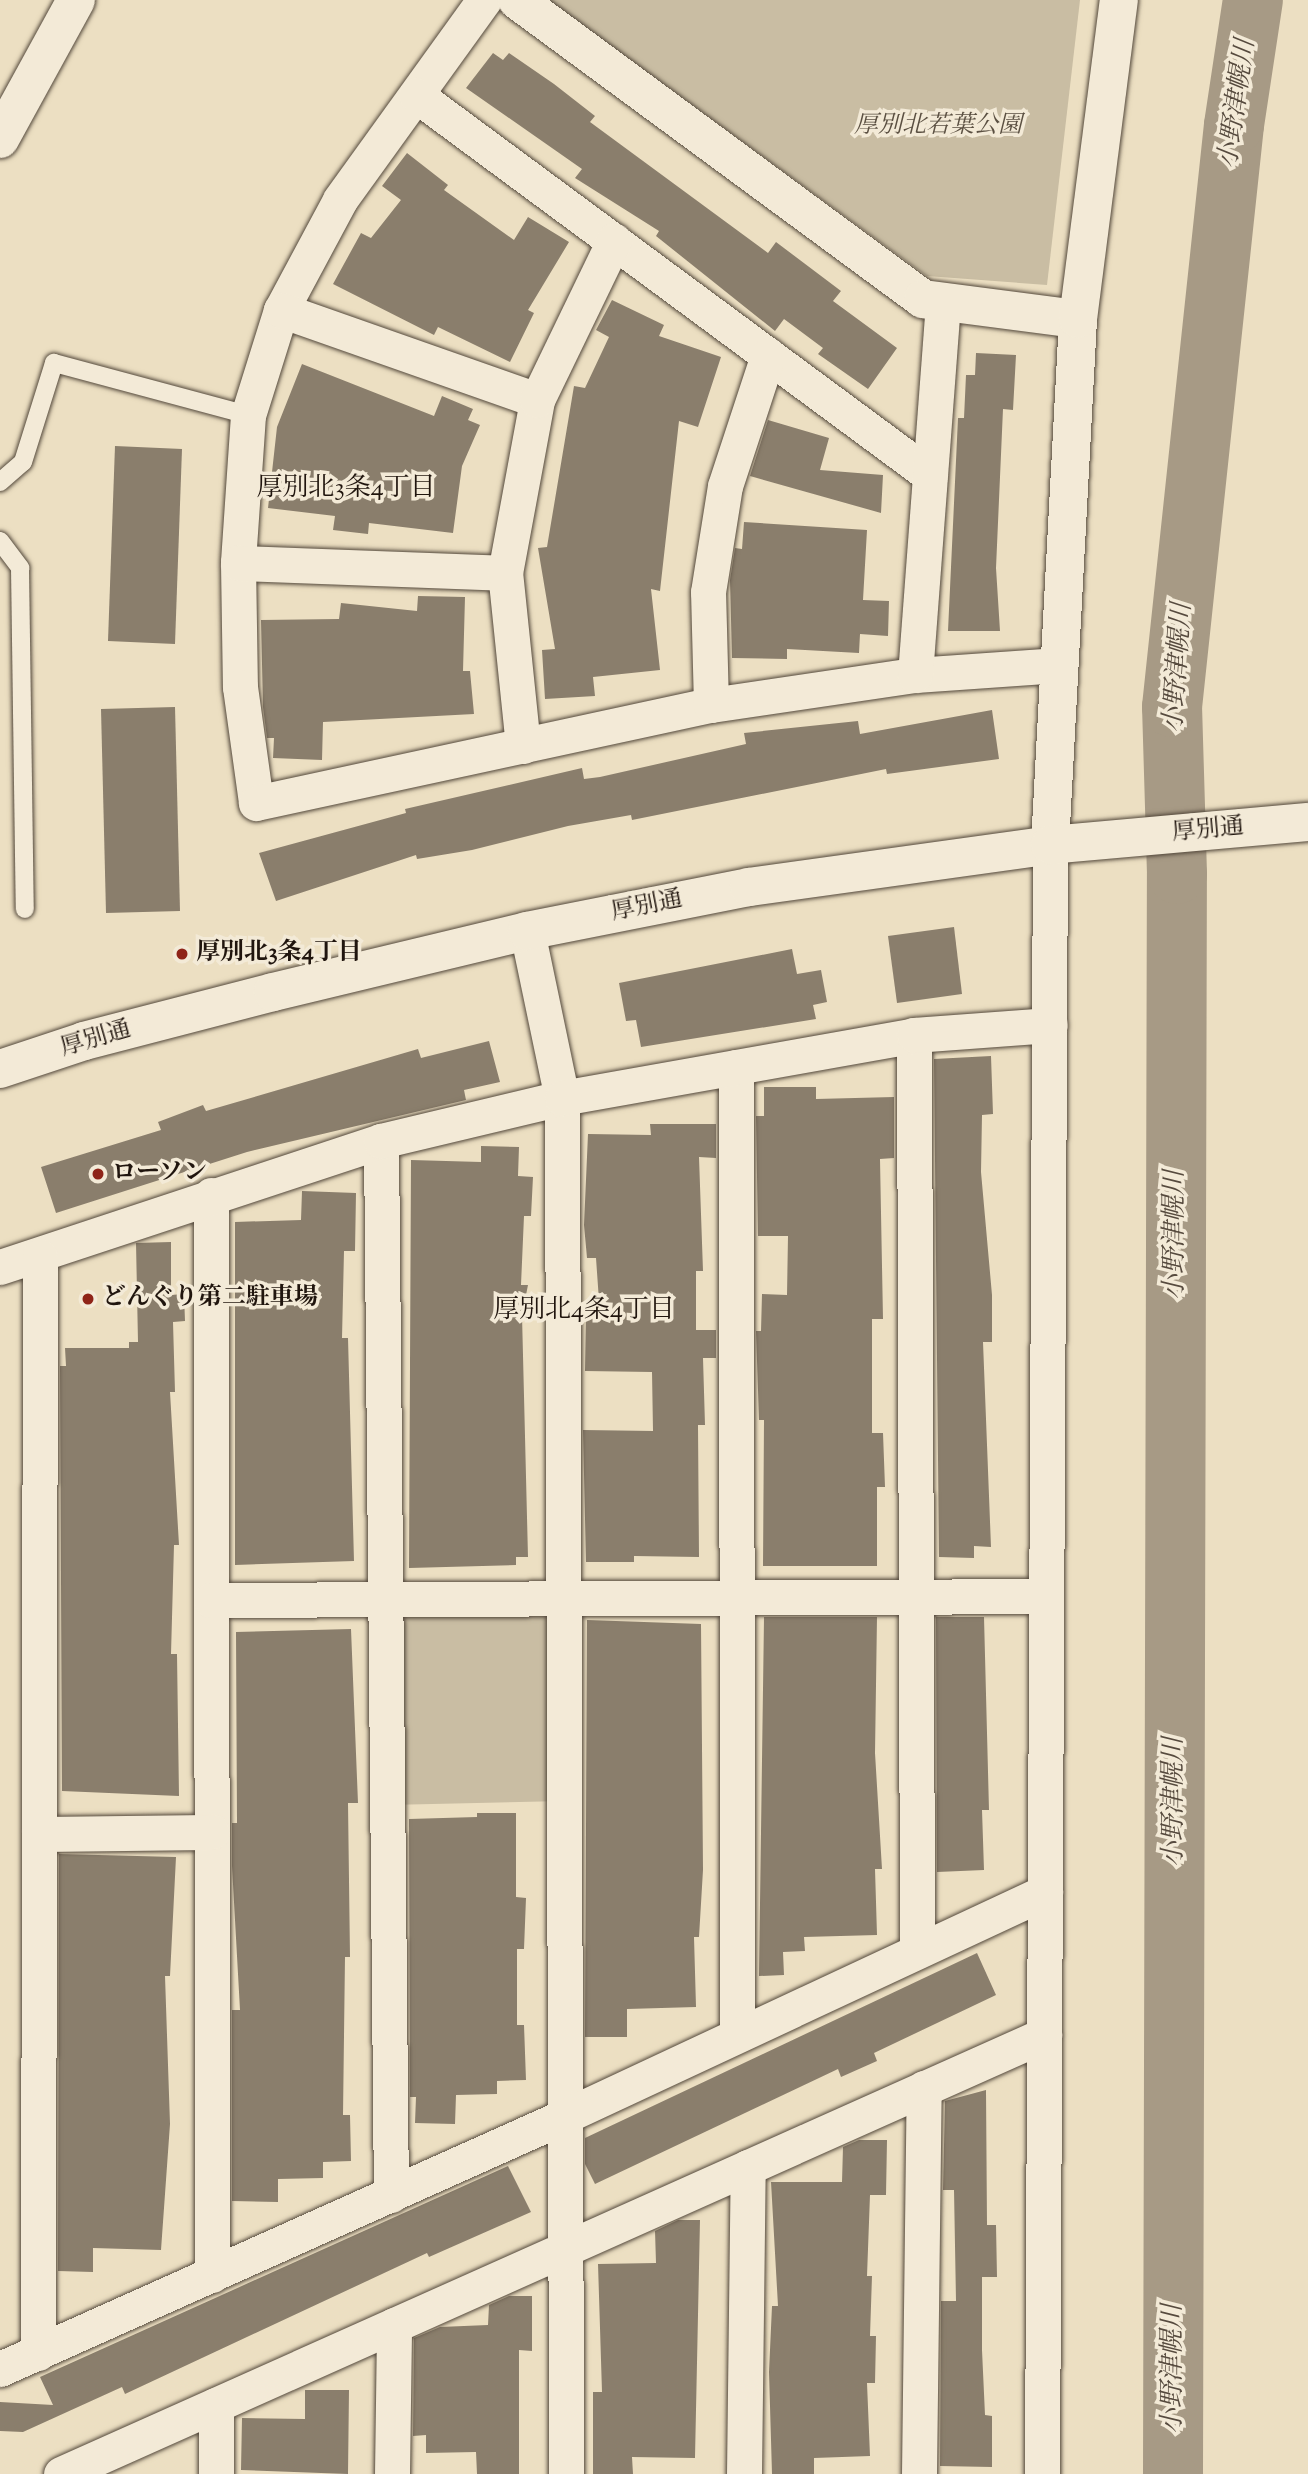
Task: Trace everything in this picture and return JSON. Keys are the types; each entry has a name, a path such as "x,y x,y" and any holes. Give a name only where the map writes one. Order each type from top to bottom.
{"street":[{"path":"0,139 76,0"},
{"path":"484,0 340,200 281,310 247,415 238,563 240,687 256,803 711,705 915,674 1059,665"},
{"path":"517,0 923,299 1078,318"},
{"path":"1042,2474 1050,845 1078,318 1119,0"},
{"path":"416,95 930,474"},
{"path":"523,746 505,573 537,400 614,241"},
{"path":"915,674 943,302"},
{"path":"281,310 537,400"},
{"path":"711,705 708,592 724,486 768,355"},
{"path":"238,563 505,573"},
{"name":"厚別通","path":"0,1069 84,1041 527,932 749,887 1050,845 1308,822"},
{"path":"527,932 562,1098 566,2474"},
{"path":"0,1267 40,1256 211,1195 381,1141 562,1098 914,1035 1050,1024"},
{"path":"914,1035 917,1951"},
{"path":"736,1067 737,2035"},
{"path":"381,1141 391,2194"},
{"path":"211,1195 212,2276"},
{"path":"38,2353 40,1256"},
{"path":"211,1600 1046,1596"},
{"path":"39,1834 212,1832"},
{"path":"0,2369 565,2116 1045,1892"},
{"path":"61,2474 1044,2035"},
{"path":"919,2474 924,2088"},
{"path":"744,2474 748,2167"},
{"path":"392,2474 394,2325"},
{"path":"216,2405 216,2474"}],"lane":[{"path":"0,482 23,462 54,363 247,415"},
{"path":"0,541 20,568 25,909"}],"green space":[{"name":"厚別北若葉公園","path":"548,0 1080,0 1047,285 927,276"},
{"path":"563,1598 564,1801 388,1805 385,1599"}],"building":[{"path":"493,53 503,60 509,53 554,84 595,116 590,122 768,253 776,242 841,291 833,301 897,348 868,389 818,354 823,348 784,319 775,331 656,236 659,231 575,178 582,169 466,88"},
{"path":"407,153 448,185 444,190 514,240 528,217 569,242 528,310 534,313 510,362 438,327 434,335 333,284 361,233 371,238 401,200 382,186"},
{"path":"612,300 664,325 659,336 721,357 698,427 679,421 660,591 651,589 660,670 593,677 595,696 545,699 542,650 555,649 538,548 547,547 574,386 585,388 609,337 596,330"},
{"path":"976,353 1016,355 1013,410 1003,409 996,568 1000,631 948,631 958,418 964,418 966,375 975,375"},
{"path":"302,364 434,416 442,396 473,409 468,420 480,425 462,466 453,533 369,523 368,534 333,530 335,516 268,508 277,427"},
{"path":"768,420 829,438 820,470 883,475 881,513 750,476"},
{"path":"115,446 182,449 175,644 108,641"},
{"path":"744,522 867,530 863,600 889,601 888,636 860,634 859,653 787,649 787,659 732,658 730,580 735,548 742,549"},
{"path":"418,596 465,597 463,671 470,671 474,714 323,722 322,760 273,758 274,738 267,738 263,707 261,620 339,619 341,603 417,611"},
{"path":"175,707 180,911 106,913 101,709"},
{"path":"992,710 999,759 887,774 886,769 632,820 631,815 568,826 472,850 417,859 416,855 276,901 259,853 406,813 405,809 582,768 584,779 600,777 746,744 744,733 858,721 860,734"},
{"path":"954,927 962,994 897,1003 888,936"},
{"path":"792,949 797,974 821,970 827,1002 813,1005 816,1019 641,1047 636,1020 626,1021 619,983"},
{"path":"489,1041 500,1082 464,1090 466,1100 247,1152 56,1213 41,1167 161,1130 158,1122 203,1105 206,1111 418,1049 421,1058"},
{"path":"991,1056 993,1114 982,1115 981,1172 992,1295 992,1342 983,1342 991,1547 974,1546 974,1558 939,1557 934,1059"},
{"path":"764,1087 816,1087 816,1099 894,1097 894,1158 880,1159 883,1319 872,1319 872,1433 883,1433 885,1487 877,1487 877,1566 763,1566 764,1420 759,1420 756,1331 761,1331 762,1294 787,1295 788,1236 758,1236 756,1116 764,1116"},
{"path":"650,1124 716,1124 716,1158 699,1157 703,1271 696,1271 696,1330 716,1330 716,1358 703,1358 705,1425 698,1425 699,1557 634,1556 634,1562 586,1562 583,1430 653,1431 652,1372 585,1371 586,1315 600,1315 596,1258 587,1258 584,1225 588,1134 651,1135"},
{"path":"481,1146 519,1147 518,1176 533,1177 531,1216 524,1216 521,1285 528,1285 522,1315 528,1557 516,1557 516,1565 409,1568 411,1160 481,1162"},
{"path":"302,1191 356,1193 355,1251 344,1251 342,1338 348,1338 354,1561 235,1565 235,1222 301,1220"},
{"path":"171,1242 171,1295 184,1294 185,1321 173,1322 175,1392 170,1392 179,1545 174,1545 171,1654 177,1654 179,1796 62,1791 60,1366 66,1366 65,1348 129,1348 129,1342 138,1342 136,1243"},
{"path":"764,1617 877,1617 875,1753 882,1869 875,1869 877,1935 804,1937 805,1951 783,1952 784,1975 759,1976"},
{"path":"936,1617 984,1617 989,1810 982,1810 984,1870 937,1872"},
{"path":"587,1620 701,1624 703,1870 699,1937 694,1937 696,2007 627,2009 627,2037 585,2037"},
{"path":"351,1629 358,1803 348,1803 350,1957 345,1957 343,2115 350,2115 351,2161 323,2162 323,2178 278,2179 278,2202 232,2201 232,2010 240,2010 232,1866 232,1823 237,1823 236,1632"},
{"path":"477,1813 516,1813 516,1897 526,1898 524,1949 517,1949 517,2025 524,2025 526,2080 497,2081 497,2094 456,2095 455,2124 415,2123 416,2097 410,2097 409,1819 477,1817"},
{"path":"59,1854 176,1857 170,1976 165,1976 170,2124 161,2250 93,2248 93,2272 58,2271"},
{"path":"977,1953 996,1995 874,2053 877,2061 841,2077 838,2069 595,2184 585,2164 585,2138"},
{"path":"986,2090 987,2225 996,2225 997,2277 982,2277 982,2350 985,2415 992,2416 992,2467 940,2466 941,2301 956,2301 954,2190 943,2190 945,2101"},
{"path":"859,2140 887,2140 886,2195 870,2195 867,2276 872,2276 870,2336 876,2336 875,2383 867,2383 870,2456 814,2458 814,2474 772,2474 769,2372 772,2306 778,2306 771,2182 842,2182 843,2147"},
{"path":"508,2166 531,2212 429,2257 427,2253 125,2394 122,2387 23,2432 0,2431 0,2402 53,2405 40,2377"},
{"path":"678,2220 700,2220 695,2458 632,2457 633,2474 593,2474 593,2392 602,2392 598,2264 656,2263 655,2231"},
{"path":"509,2296 532,2296 532,2351 519,2350 519,2474 477,2474 476,2452 426,2453 426,2435 413,2436 414,2338 440,2327 488,2325 489,2305"},
{"path":"305,2390 349,2390 348,2474 241,2470 242,2418 305,2419"}],"waterway":[{"name":"小野津幌川","path":"1173,2474 1177,874 1172,707 1234,125 1253,0"}],"place":[{"name":"厚別北3条4丁目","path":"182,954"},
{"name":"ローソン","path":"98,1174"},
{"name":"どんぐり第二駐車場","path":"88,1299"}],"district":[{"name":"厚別北3条4丁目","path":"346,489"},
{"name":"厚別北4条4丁目","path":"584,1311"}]}
